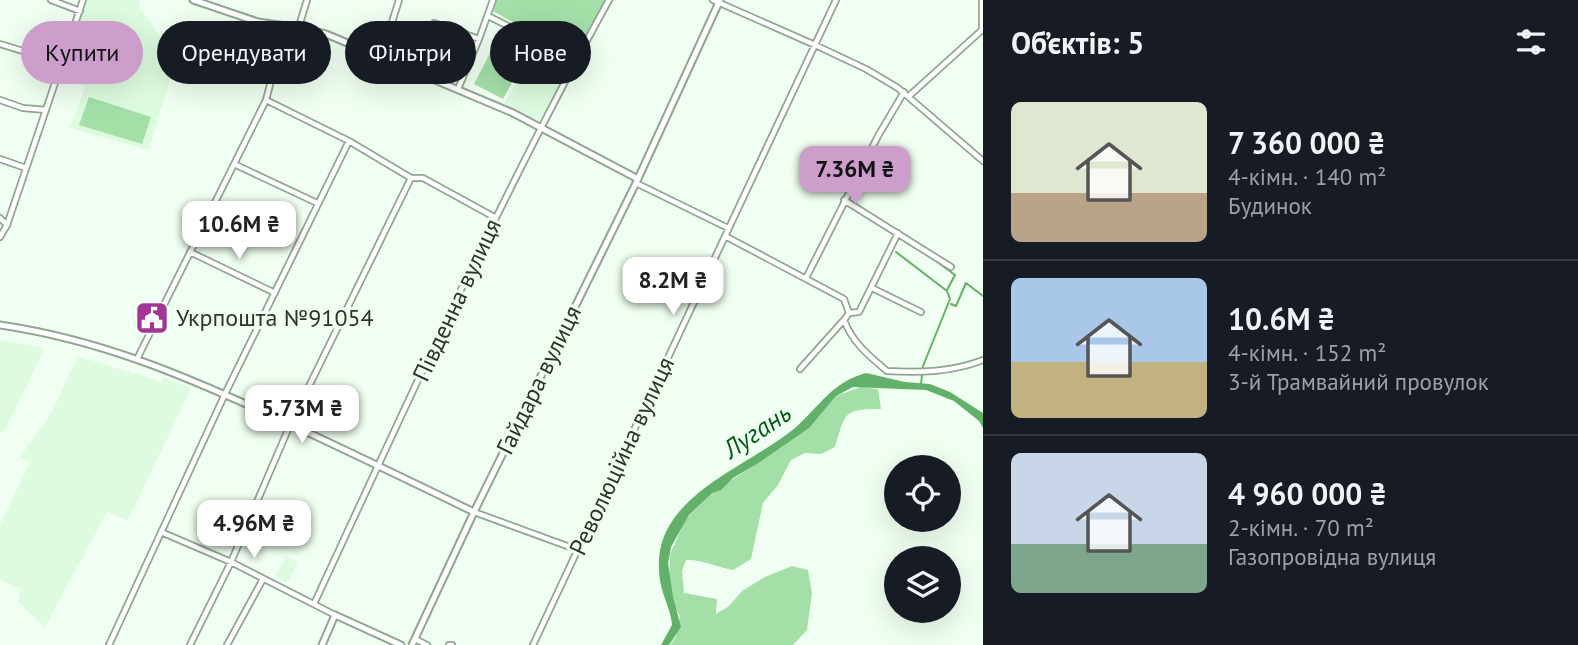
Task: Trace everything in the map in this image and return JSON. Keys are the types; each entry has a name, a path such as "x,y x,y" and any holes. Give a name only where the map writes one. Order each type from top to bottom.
{"street":[{"path":"51,0 80,11"},
{"path":"77,21 83,0"},
{"path":"193,0 255,21"},
{"path":"216,8 218,0"},
{"path":"301,21 307,0"},
{"path":"392,21 399,0"},
{"path":"458,89 493,0"},
{"name":"Південна вулиця","path":"591,33 609,0"},
{"name":"Революційна вулиця","path":"533,645 836,0"},
{"path":"806,278 878,136 907,94 982,30 982,0"},
{"path":"717,1 866,69 907,94 983,161"},
{"name":"Гайдара вулиця","path":"413,642 637,181 717,1"},
{"path":"488,16 498,21"},
{"path":"0,44 21,50"},
{"path":"0,237 7,225 55,84"},
{"path":"137,359 266,100 270,84"},
{"path":"446,84 540,128 728,229"},
{"name":"Південна вулиця","path":"314,604 496,218 563,84"},
{"path":"0,100 23,108 46,110"},
{"path":"266,100 349,141 411,178 423,178 496,218"},
{"path":"109,645 225,394 349,141"},
{"path":"0,159 26,168"},
{"path":"234,164 317,203"},
{"path":"190,645 231,562 290,425 411,178"},
{"path":"844,200 951,267"},
{"path":"0,218 7,225"},
{"path":"800,369 849,313 859,312 898,233"},
{"path":"725,236 844,299 849,313"},
{"path":"190,252 275,293"},
{"path":"872,288 921,312"},
{"path":"844,320 856,344 887,371 941,371 966,367 983,359"},
{"path":"0,325 81,340 137,359 225,394 474,512 578,550"},
{"path":"161,532 231,562 401,645"},
{"path":"227,645 263,579"},
{"path":"322,645 335,615"},
{"path":"413,642 427,645"}],"shaded area":[{"path":"88,0 140,0 139,6 157,32 157,84 169,84 149,150 70,128 85,87 78,84 143,84 143,21 80,21"},
{"path":"497,0 605,0 591,27 591,21 510,21 493,11"},
{"path":"490,53 490,84 511,84 503,99 474,84"},
{"path":"516,84 560,84 539,122 504,103"},
{"path":"89,97 151,117 142,144 79,125"},
{"path":"0,340 45,348 4,433 0,432"},
{"path":"78,356 161,382 163,377 191,388 128,521 107,512 45,627 18,602 21,590 0,579 0,525 30,462 20,457 52,411"},
{"path":"866,373 905,382 930,384 950,392 983,413 983,428 979,421 954,401 926,390 853,387 836,396 809,428 733,478 721,490 712,493 689,515 671,547 668,563 681,627 669,645 661,645 672,625 660,579 660,551 669,526 682,508 718,478 795,428 835,389"},
{"path":"861,387 878,389 881,409 853,412 844,420 835,447 821,454 805,453 791,460 778,485 763,503 751,559 733,570 686,560 682,571 684,593 717,599 716,614 729,606 742,591 765,577 792,566 808,570 812,593 807,630 793,645 670,645 676,636 680,616 674,606 669,581 670,554 686,519 712,492 757,464 823,410 836,396"},
{"path":"286,556 298,562 287,583 275,576"}],"waterway":[{"path":"896,252 947,291 950,299 923,366 921,384"},
{"path":"936,261 955,275 947,290"},
{"path":"951,304 956,306 966,283 983,296"}],"place":[{"name":"Укрпошта №91054","path":"152,318"}],"water label":[{"name":"Лугань","path":"757,431"}]}
